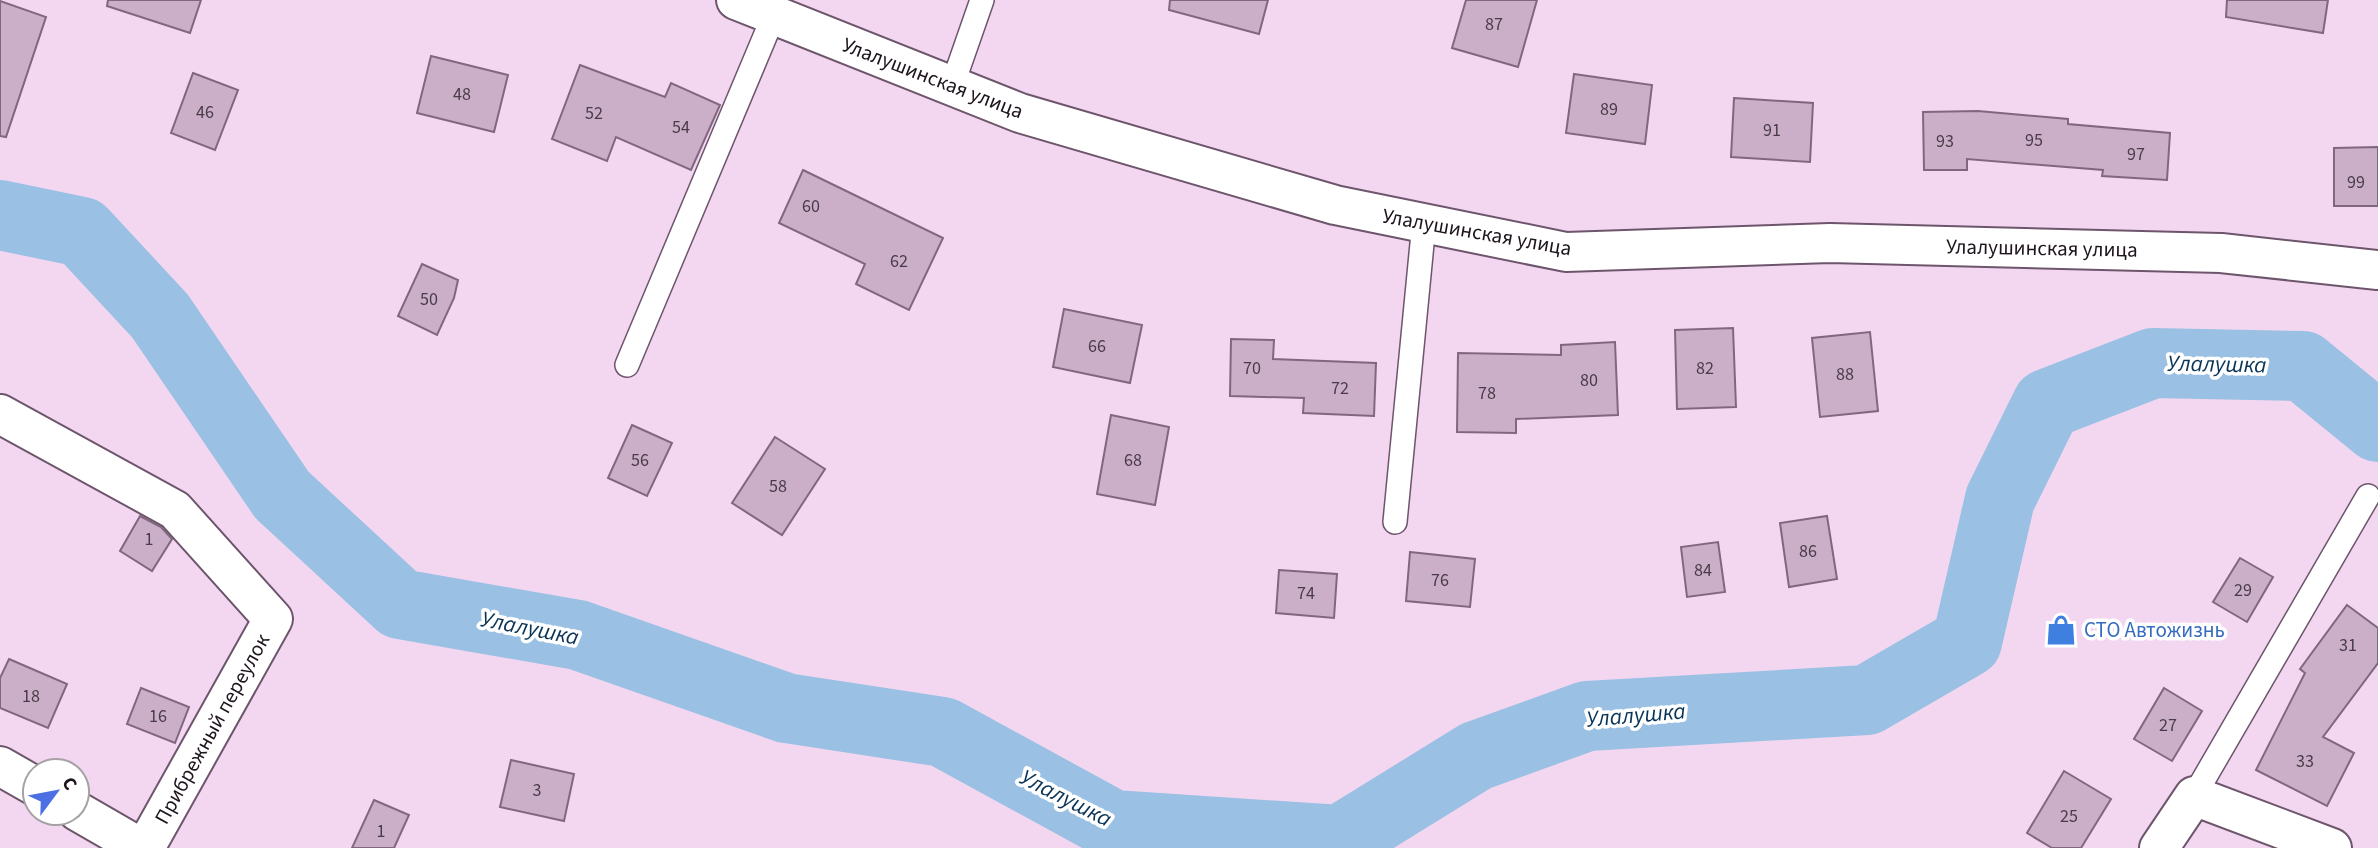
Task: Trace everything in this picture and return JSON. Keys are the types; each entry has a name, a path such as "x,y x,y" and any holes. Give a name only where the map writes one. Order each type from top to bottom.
{"street":[{"name":"Улалушинская улица","path":"736,0 1020,113 1335,205 1566,252 1830,243 2221,253 2378,270"},
{"name":"Прибрежный переулок","path":"0,414 175,510 274,619 143,848"},
{"path":"0,766 21,778"},
{"path":"2158,848 2194,796 2332,848"},
{"path":"91,818 143,848"}],"lane":[{"path":"952,86 982,0"},
{"path":"627,365 774,15"},
{"path":"1395,523 1424,223"},
{"path":"2194,796 2368,496"}],"building":[{"path":"108,0 201,0 190,33 107,6"},
{"path":"1170,0 1268,0 1259,34 1169,10"},
{"path":"1466,0 1537,0 1518,67 1452,48"},
{"path":"2227,0 2328,0 2323,33 2226,17"},
{"path":"0,1 46,17 6,137 0,136"},
{"path":"431,56 508,75 494,132 417,113"},
{"path":"580,65 665,97 671,83 720,105 691,170 616,137 607,161 552,139"},
{"path":"193,73 238,90 215,150 171,133"},
{"path":"1574,74 1652,85 1645,144 1566,133"},
{"path":"1734,98 1813,103 1810,162 1731,157"},
{"path":"1978,111 2068,119 2068,124 2170,133 2167,180 2102,176 2103,170 1967,159 1967,170 1924,170 1923,112"},
{"path":"2378,147 2378,206 2334,206 2334,148"},
{"path":"803,170 943,238 909,310 856,284 865,264 779,223"},
{"path":"422,264 458,280 454,298 437,335 398,316"},
{"path":"1064,309 1142,325 1130,383 1053,367"},
{"path":"1733,328 1736,407 1677,409 1675,330"},
{"path":"1870,332 1878,411 1820,417 1812,338"},
{"path":"1231,339 1274,340 1273,359 1376,363 1374,416 1303,413 1304,398 1230,396"},
{"path":"1615,342 1618,415 1516,419 1516,433 1457,432 1458,353 1561,355 1561,345"},
{"path":"1111,415 1169,427 1155,505 1097,494"},
{"path":"632,425 672,443 647,496 608,478"},
{"path":"775,437 825,469 782,535 732,503"},
{"path":"140,516 161,527 172,539 152,571 120,551"},
{"path":"1827,516 1837,579 1789,587 1780,523"},
{"path":"1718,542 1725,592 1687,597 1681,547"},
{"path":"1410,552 1475,559 1470,607 1406,601"},
{"path":"2240,558 2273,577 2247,622 2213,602"},
{"path":"1279,570 1337,574 1334,618 1276,613"},
{"path":"2347,605 2378,628 2378,663 2323,737 2354,753 2327,806 2256,770 2305,673 2300,669"},
{"path":"9,659 67,684 48,728 0,708 0,678"},
{"path":"141,688 189,707 175,743 127,724"},
{"path":"2164,688 2202,711 2172,761 2134,739"},
{"path":"511,760 574,774 564,821 500,807"},
{"path":"2064,771 2111,799 2081,848 2052,848 2027,833"},
{"path":"374,800 409,815 394,848 352,848"}],"waterway":[{"name":"Улалушка","path":"0,215 82,232 160,316 282,495 400,604 578,635 786,708 943,732 1113,825 1340,840 1476,756 1587,716 1867,700 1967,642 2000,499 2047,404 2153,363 2303,366 2378,427"}],"place":[{"name":"СТО Автожизнь","path":"2061,630"}]}
